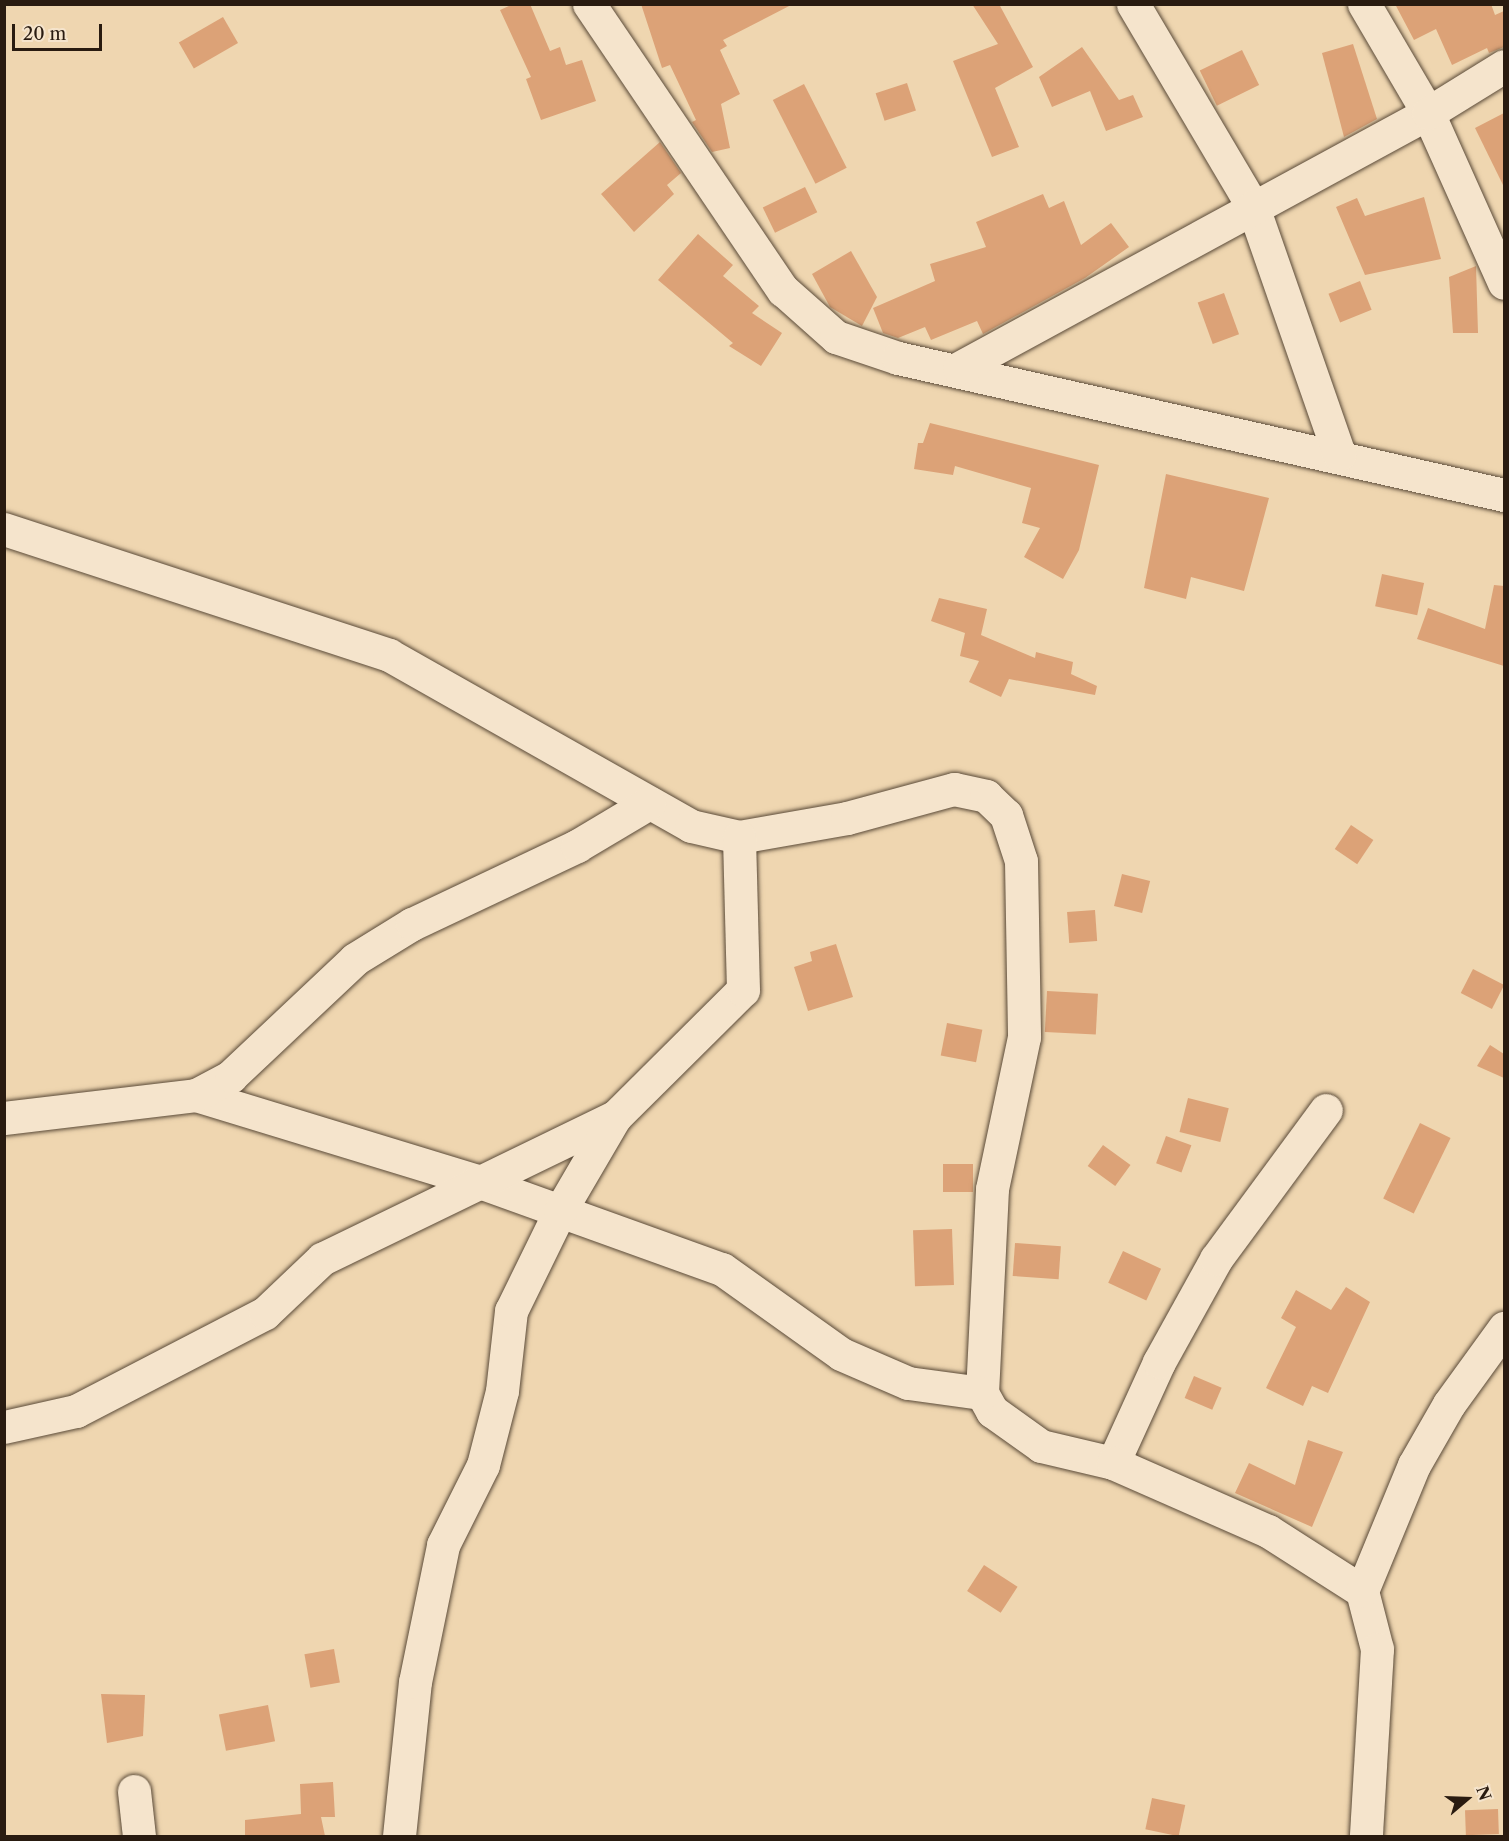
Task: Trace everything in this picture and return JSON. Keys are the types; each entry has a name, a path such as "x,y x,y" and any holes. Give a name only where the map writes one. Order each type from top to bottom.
{"street":[{"path":"589,4 783,290 836,338 898,358 959,368 1339,454 1504,495"},
{"path":"1133,4 1253,207 1339,454"},
{"path":"1364,4 1428,113 1504,283"},
{"path":"959,368 1428,113 1504,66"},
{"path":"4,529 389,655 691,826 739,837 847,818 954,789 986,796 1006,815 1020,861 1024,1036 992,1189 982,1394 992,1411 1041,1446 1113,1463 1268,1531 1362,1591"},
{"path":"4,1118 196,1095 231,1076 355,959 412,924 577,846 649,803"},
{"path":"399,1836 415,1682 443,1545 483,1465 502,1391 511,1311 560,1211 615,1117 742,990 739,837"},
{"path":"196,1095 477,1182 722,1269 841,1354 908,1383 982,1394"},
{"path":"1113,1463 1159,1362 1216,1259 1326,1110"},
{"path":"4,1427 76,1411 254,1318 322,1259 615,1117"},
{"path":"1366,1836 1377,1649 1362,1591 1414,1465 1449,1404 1504,1328"},
{"path":"134,1791 139,1836"}],"building":[{"path":"513,4 530,4 550,51 560,47 566,65 582,60 596,101 541,120 526,79 531,77 500,10"},
{"path":"641,4 793,4 723,40 727,46 720,50 740,94 721,104 730,148 712,152 692,122 696,120 670,65 662,68"},
{"path":"972,4 999,4 1033,67 995,88 1019,147 992,157 953,61 998,44"},
{"path":"1395,4 1491,4 1495,15 1504,11 1504,47 1489,53 1487,48 1452,65 1436,29 1414,40"},
{"path":"223,17 238,43 194,68 179,42"},
{"path":"1353,44 1377,119 1344,137 1322,53"},
{"path":"1082,47 1119,100 1133,95 1143,117 1106,131 1090,91 1052,107 1039,77"},
{"path":"1242,50 1259,85 1217,106 1200,71"},
{"path":"907,83 916,111 885,121 876,93"},
{"path":"804,84 847,168 815,184 773,100"},
{"path":"1504,113 1504,187 1475,128"},
{"path":"660,142 681,173 667,185 674,194 634,232 601,194"},
{"path":"805,187 817,212 775,233 763,208"},
{"path":"1043,194 1049,208 1064,201 1081,245 1111,223 1129,247 1085,278 983,334 977,321 931,340 925,327 898,338 883,333 873,308 935,281 930,264 986,247 976,222"},
{"path":"1424,197 1441,259 1365,275 1336,207 1357,198 1365,216"},
{"path":"698,234 733,265 723,276 759,306 752,313 782,333 761,366 729,346 733,343 658,280"},
{"path":"851,251 877,297 862,326 830,307 812,274"},
{"path":"1476,266 1478,333 1453,333 1449,277"},
{"path":"1360,281 1372,310 1340,322 1328,294"},
{"path":"1224,293 1239,334 1213,344 1198,303"},
{"path":"930,423 1099,465 1079,550 1063,579 1024,557 1040,528 1022,523 1031,488 955,466 953,475 914,469 918,443 923,443"},
{"path":"1166,474 1269,498 1244,591 1191,577 1186,599 1144,588"},
{"path":"1382,574 1424,583 1417,615 1375,606"},
{"path":"1494,585 1504,586 1504,666 1417,639 1428,608 1485,629"},
{"path":"939,598 987,609 981,635 1035,658 1036,652 1073,662 1071,674 1097,686 1095,695 1009,679 1001,697 969,682 979,661 960,656 965,633 931,621"},
{"path":"1351,825 1373,840 1357,864 1335,849"},
{"path":"1122,874 1150,881 1142,913 1114,906"},
{"path":"1095,910 1097,941 1069,943 1067,912"},
{"path":"836,944 853,997 808,1011 794,967 812,961 810,952"},
{"path":"1473,969 1504,985 1492,1009 1461,993"},
{"path":"1047,991 1098,994 1096,1035 1045,1032"},
{"path":"947,1023 982,1030 976,1062 941,1055"},
{"path":"1490,1045 1504,1054 1504,1078 1477,1066"},
{"path":"1188,1098 1229,1108 1220,1142 1180,1132"},
{"path":"1420,1123 1451,1138 1414,1213 1383,1198"},
{"path":"1166,1136 1191,1145 1181,1172 1156,1163"},
{"path":"1103,1145 1131,1165 1115,1186 1088,1166"},
{"path":"943,1164 973,1164 973,1192 943,1192"},
{"path":"952,1229 954,1285 915,1286 913,1230"},
{"path":"1015,1243 1061,1246 1059,1279 1013,1276"},
{"path":"1123,1251 1161,1269 1146,1300 1108,1283"},
{"path":"1346,1287 1370,1302 1328,1393 1312,1386 1303,1406 1266,1388 1296,1327 1281,1318 1296,1290 1331,1310"},
{"path":"1194,1376 1222,1388 1212,1410 1185,1398"},
{"path":"1308,1440 1343,1452 1312,1527 1235,1493 1249,1463 1295,1485"},
{"path":"984,1565 1018,1587 1001,1613 967,1591"},
{"path":"334,1649 340,1682 310,1688 304,1654"},
{"path":"101,1694 145,1695 143,1736 107,1743"},
{"path":"268,1705 275,1741 226,1751 219,1715"},
{"path":"333,1782 335,1817 321,1817 325,1836 245,1836 245,1820 301,1814 300,1784"},
{"path":"1152,1798 1185,1805 1179,1836 1145,1829"},
{"path":"1498,1809 1499,1834 1466,1835 1465,1810"}]}
